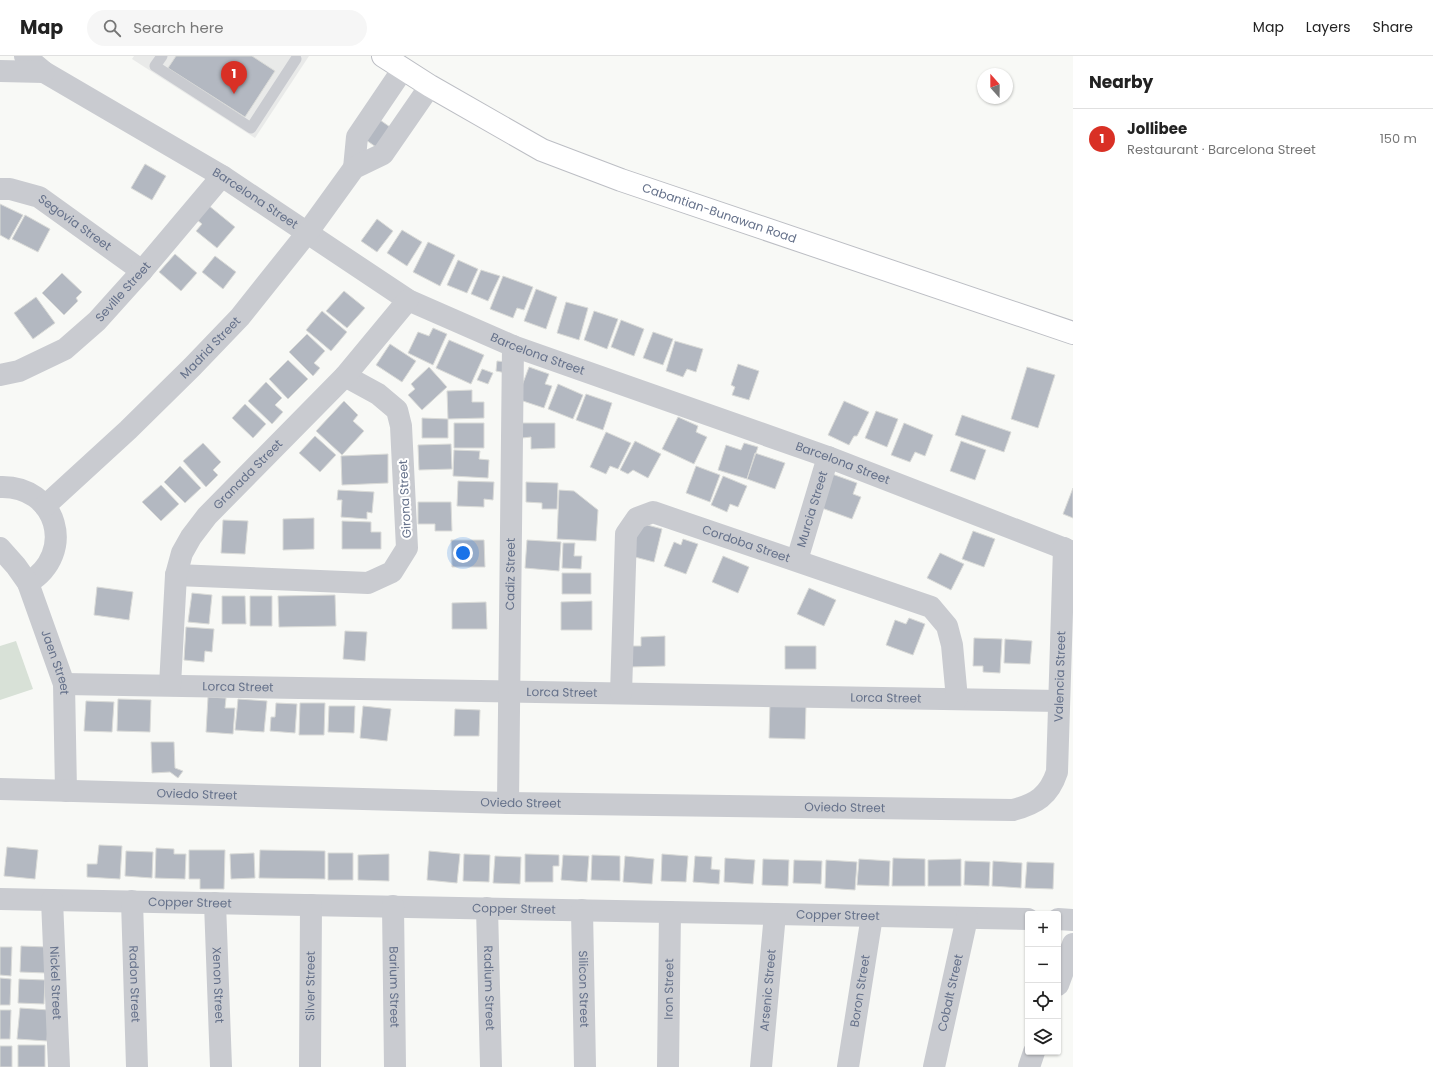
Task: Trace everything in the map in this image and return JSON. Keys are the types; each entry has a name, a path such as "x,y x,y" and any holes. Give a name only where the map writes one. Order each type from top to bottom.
{"main road":[{"name":"Cabantian-Bunawan Road","path":"383,56 430,86 542,150 614,177 1073,332"}],"street":[{"name":"Barcelona Street","path":"25,56 44,72 222,176 408,300 513,346 828,457 1068,550"},
{"path":"354,168 357,137 403,69"},
{"path":"0,71 44,72"},
{"name":"Madrid Street","path":"45,506 128,430 240,317 307,233 354,168 383,154 430,86"},
{"name":"Seville Street","path":"0,375 20,371 65,349 97,321 142,271 222,176"},
{"name":"Segovia Street","path":"0,189 10,189 39,197 142,271"},
{"name":"Granada Street","path":"170,685 176,574 182,552 191,537 207,516 345,376 408,300"},
{"name":"Cadiz Street","path":"508,803 508,691 513,346"},
{"name":"Girona Street","path":"176,574 368,583 392,572 407,548 401,426 397,410 378,394 345,376"},
{"name":"Murcia Street","path":"797,560 828,457"},
{"path":"0,487 14,487 25,490 36,497 45,506 54,523 56,533 55,548 50,562 37,578 28,583"},
{"name":"Cordoba Street","path":"621,693 626,534 637,518 653,512 931,607 947,626 952,645 957,699"},
{"name":"Jaen Street","path":"0,548 16,566 28,583 64,684 66,791"},
{"name":"Valencia Street","path":"1040,799 1049,790 1057,772 1059,701 1068,550"},
{"name":"Lorca Street","path":"64,684 1059,701"},
{"name":"Oviedo Street","path":"0,789 508,803 1013,810 1033,804 1040,799"},
{"name":"Copper Street","path":"0,899 1025,919"},
{"name":"Nickel Street","path":"52,900 58,1067"},
{"name":"Radon Street","path":"132,901 137,1067"},
{"name":"Xenon Street","path":"215,903 221,1067"},
{"name":"Silver Street","path":"310,1067 311,905"},
{"name":"Barium Street","path":"393,906 395,1067"},
{"name":"Radium Street","path":"487,908 491,1067"},
{"name":"Silicon Street","path":"582,910 585,1067"},
{"name":"Iron Street","path":"668,1067 670,912"},
{"name":"Arsenic Street","path":"761,1067 775,914"},
{"name":"Boron Street","path":"848,1067 872,916"},
{"name":"Cobalt Street","path":"934,1067 967,918"},
{"path":"1061,919 1073,920"},
{"path":"1059,983 1073,944"},
{"path":"1029,1067 1033,1055"}],"lane":[{"path":"162,56 155,66 251,128 296,59"}],"shaded area":[{"path":"134,56 309,56 255,138 132,59"},
{"path":"16,641 33,689 0,700 0,646"}],"building":[{"path":"176,56 252,56 275,71 245,117 168,68"},
{"path":"380,120 390,127 376,147 366,140"},
{"path":"145,164 166,176 152,200 131,188"},
{"path":"0,204 23,215 9,240 0,235"},
{"path":"208,205 235,227 217,248 196,231 202,224 196,219"},
{"path":"25,215 50,229 38,252 12,239"},
{"path":"377,219 393,231 377,252 361,241"},
{"path":"402,230 422,242 407,266 387,253"},
{"path":"428,242 455,255 440,286 413,272"},
{"path":"175,254 197,273 181,291 159,272"},
{"path":"215,256 236,272 223,289 202,272"},
{"path":"458,260 478,269 467,293 447,285"},
{"path":"481,270 500,276 488,301 471,294"},
{"path":"62,273 82,292 76,298 78,301 64,315 42,293"},
{"path":"503,276 533,287 524,310 517,308 513,318 490,309"},
{"path":"536,289 557,297 546,329 524,321"},
{"path":"344,291 365,308 347,328 326,311"},
{"path":"36,297 55,323 33,339 14,313"},
{"path":"566,302 588,308 579,340 557,333"},
{"path":"322,311 347,332 331,351 306,330"},
{"path":"594,311 618,319 607,349 584,340"},
{"path":"621,320 644,329 634,356 611,347"},
{"path":"433,328 447,334 433,365 408,353 418,332 429,336"},
{"path":"653,332 673,339 663,365 643,358"},
{"path":"307,334 325,351 314,363 320,368 313,376 289,352"},
{"path":"449,340 484,355 471,384 436,368"},
{"path":"675,341 703,349 696,372 687,369 683,377 666,371"},
{"path":"390,344 416,361 402,382 376,365"},
{"path":"288,360 308,379 288,399 269,379"},
{"path":"497,361 507,362 506,373 496,371"},
{"path":"738,364 759,371 749,400 732,395 735,387 731,385"},
{"path":"429,367 447,387 422,410 408,395 415,389 411,384"},
{"path":"529,367 549,374 545,384 552,386 544,408 517,399"},
{"path":"1027,367 1055,375 1038,428 1011,419"},
{"path":"482,369 493,373 488,384 477,380"},
{"path":"266,382 282,398 275,405 283,412 272,424 248,401"},
{"path":"558,384 583,395 573,419 548,409"},
{"path":"472,390 472,402 484,402 484,418 448,419 447,391"},
{"path":"586,394 612,403 603,430 576,420"},
{"path":"344,401 358,415 353,421 364,431 342,455 316,431"},
{"path":"844,401 869,412 857,436 854,436 849,445 828,435"},
{"path":"245,404 266,424 253,438 232,418"},
{"path":"876,411 898,419 887,447 865,438"},
{"path":"962,415 1011,432 1004,452 955,435"},
{"path":"678,417 698,426 696,432 707,437 694,464 662,449"},
{"path":"422,418 448,419 448,438 422,438"},
{"path":"454,423 484,423 484,448 454,448"},
{"path":"522,423 555,423 555,448 531,449 531,437 522,438"},
{"path":"904,423 933,435 925,456 915,452 910,462 891,455"},
{"path":"606,432 631,443 618,469 610,466 606,474 590,467"},
{"path":"315,436 336,455 320,472 299,453"},
{"path":"635,441 661,454 648,478 633,470 628,474 620,470"},
{"path":"961,441 986,450 975,480 950,471"},
{"path":"203,443 221,462 213,470 218,475 206,487 183,461"},
{"path":"744,443 758,447 747,479 718,470 726,445 741,450"},
{"path":"451,444 452,469 419,470 418,445"},
{"path":"454,450 480,451 479,459 489,460 488,478 453,476"},
{"path":"755,453 785,463 775,489 747,479"},
{"path":"388,454 388,483 342,485 341,456"},
{"path":"180,466 201,488 185,503 164,482"},
{"path":"696,466 720,475 710,502 686,493"},
{"path":"832,474 857,483 853,494 861,497 852,519 819,507"},
{"path":"723,476 747,486 738,507 730,504 727,512 711,505"},
{"path":"458,481 494,482 493,500 484,499 484,507 457,506"},
{"path":"526,482 558,483 557,509 542,509 542,503 526,502"},
{"path":"161,485 179,504 161,521 142,502"},
{"path":"1073,488 1073,518 1063,514"},
{"path":"338,490 374,492 372,513 367,512 367,519 341,517 342,500 337,500"},
{"path":"559,490 574,491 598,510 596,541 557,539"},
{"path":"418,502 451,502 452,531 435,531 435,524 418,524"},
{"path":"314,518 314,549 283,550 283,519"},
{"path":"223,520 248,521 245,554 221,553"},
{"path":"342,521 371,522 371,532 381,532 381,549 342,549"},
{"path":"640,523 662,529 654,562 631,556"},
{"path":"973,531 995,539 984,567 962,559"},
{"path":"683,539 698,544 686,574 664,566 674,542 681,545"},
{"path":"451,540 484,540 485,567 452,567"},
{"path":"527,540 561,542 559,571 525,568"},
{"path":"563,543 575,543 574,556 582,556 581,569 562,568"},
{"path":"940,553 964,564 951,590 927,578"},
{"path":"723,556 749,567 738,593 712,582"},
{"path":"562,573 591,573 591,594 562,594"},
{"path":"97,587 133,592 129,620 94,615"},
{"path":"809,588 836,600 824,626 797,614"},
{"path":"192,593 212,595 209,624 188,622"},
{"path":"335,595 336,626 279,627 278,596"},
{"path":"222,596 245,596 246,624 222,624"},
{"path":"250,596 272,596 272,626 250,626"},
{"path":"592,601 592,630 561,630 561,602"},
{"path":"486,602 487,629 452,629 452,603"},
{"path":"909,618 925,624 913,655 886,645 895,620 906,624"},
{"path":"186,627 214,629 212,652 205,651 204,662 184,660"},
{"path":"345,631 367,632 365,661 343,659"},
{"path":"665,636 665,666 629,667 629,646 641,646 641,637"},
{"path":"974,638 1002,639 1000,673 983,672 983,666 973,666"},
{"path":"1005,639 1032,641 1030,664 1004,663"},
{"path":"785,646 816,646 816,669 785,669"},
{"path":"208,697 226,698 225,708 235,708 233,734 206,732"},
{"path":"118,699 151,700 150,732 117,731"},
{"path":"238,699 267,701 264,732 235,730"},
{"path":"86,701 114,702 112,732 84,731"},
{"path":"276,703 297,704 295,733 270,731 271,717 275,717"},
{"path":"300,703 325,703 324,735 299,735"},
{"path":"770,703 806,705 805,739 769,738"},
{"path":"329,706 355,706 354,733 328,732"},
{"path":"363,706 391,709 387,741 360,738"},
{"path":"455,709 480,710 479,736 454,736"},
{"path":"151,742 174,742 175,768 183,771 178,778 170,772 152,773"},
{"path":"99,845 122,846 120,879 87,877 87,864 97,864"},
{"path":"7,847 38,850 35,879 4,876"},
{"path":"156,848 174,849 174,854 186,854 185,879 155,878"},
{"path":"189,850 225,850 224,889 200,889 200,879 189,879"},
{"path":"260,850 325,851 325,879 259,878"},
{"path":"126,851 153,852 152,878 125,876"},
{"path":"429,851 460,854 457,883 427,880"},
{"path":"254,853 255,878 231,879 230,854"},
{"path":"328,853 353,853 353,880 328,880"},
{"path":"389,854 389,881 358,880 358,855"},
{"path":"464,854 490,855 489,882 463,881"},
{"path":"525,854 559,855 559,866 553,866 553,882 525,882"},
{"path":"662,854 688,856 686,882 661,881"},
{"path":"563,855 589,856 587,882 561,880"},
{"path":"592,855 620,856 620,881 591,880"},
{"path":"495,856 521,857 520,884 493,883"},
{"path":"625,856 654,859 652,884 623,882"},
{"path":"695,856 712,857 711,869 720,870 719,884 693,882"},
{"path":"725,858 755,860 753,884 724,882"},
{"path":"893,858 925,859 925,886 892,886"},
{"path":"763,859 789,860 788,886 762,885"},
{"path":"859,859 890,861 889,886 857,885"},
{"path":"961,859 961,886 928,886 928,860"},
{"path":"794,860 822,861 821,884 793,883"},
{"path":"826,860 857,862 855,890 825,888"},
{"path":"965,861 990,862 989,886 964,885"},
{"path":"993,861 1022,863 1021,888 992,886"},
{"path":"1027,862 1054,863 1053,889 1025,888"},
{"path":"21,946 47,947 46,973 20,972"},
{"path":"0,947 12,947 11,976 0,975"},
{"path":"0,978 11,979 10,1005 0,1005"},
{"path":"19,979 45,980 44,1004 18,1003"},
{"path":"20,1008 49,1010 47,1041 17,1039"},
{"path":"0,1010 11,1010 10,1039 0,1039"},
{"path":"18,1045 45,1045 45,1067 18,1067"},
{"path":"0,1046 12,1046 12,1067 0,1067"}],"place":[{"name":"Jollibee","path":"234,94"}]}
